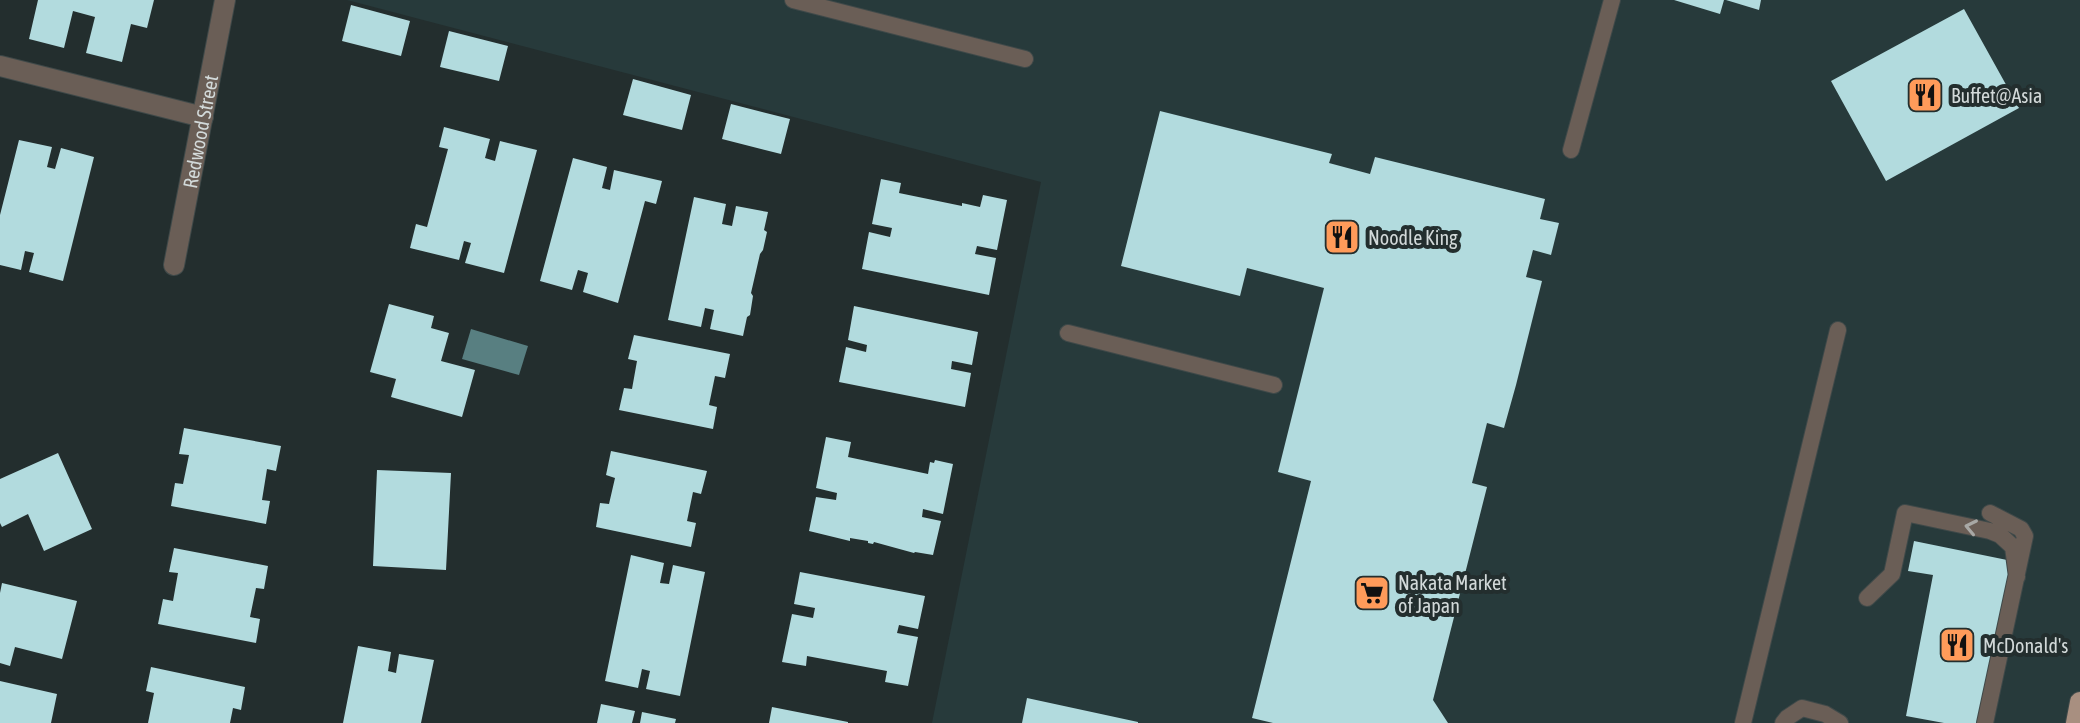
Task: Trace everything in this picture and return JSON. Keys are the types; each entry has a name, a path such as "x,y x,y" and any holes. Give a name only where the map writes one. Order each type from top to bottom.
{"main road":[{"path":"2076,723 2080,702"}],"street":[{"name":"Redwood Street","path":"174,265 225,0"},
{"path":"0,66 203,117"}],"lane":[{"path":"793,0 1025,59"},
{"path":"1571,150 1612,0"},
{"path":"1743,723 1838,330"},
{"path":"1068,333 1274,385"},
{"path":"1867,598 1892,574 1905,513 2000,535 2013,547 2017,577"},
{"path":"1985,723 2025,536 2021,529 1990,513"},
{"path":"1783,723 1802,708 1825,714 1840,723"}],"shaded area":[{"path":"347,0 2080,0 2080,723 932,723 1041,182"}],"water":[{"path":"471,329 528,346 519,375 462,359"}],"building":[{"path":"38,0 154,0 147,28 131,24 122,62 86,53 95,17 73,11 64,48 29,39"},
{"path":"1674,0 1724,0 1720,14"},
{"path":"1726,0 1761,0 1759,10"},
{"path":"351,5 410,21 401,56 342,41"},
{"name":"Buffet@Asia","path":"1964,9 2019,108 1886,181 1831,81"},
{"path":"449,31 508,46 499,81 440,67"},
{"path":"633,79 691,95 682,130 623,115"},
{"path":"731,104 790,119 781,154 722,139"},
{"path":"1160,111 1332,154 1329,163 1370,174 1375,157 1545,199 1540,219 1559,223 1551,255 1533,250 1526,277 1542,281 1516,385 1504,428 1487,423 1472,483 1487,487 1433,700 1448,723 1273,723 1252,718 1311,481 1278,472 1324,288 1247,268 1240,296 1121,266"},
{"path":"444,127 490,139 485,158 495,161 500,141 537,150 504,273 465,263 471,243 464,241 459,260 410,248 416,224 427,227 448,149 439,147"},
{"path":"19,140 52,147 47,167 55,169 61,148 94,157 63,281 29,272 34,253 25,251 21,270 0,265 0,215"},
{"path":"573,158 607,167 602,188 610,190 614,170 662,181 656,204 645,201 618,303 583,292 588,273 578,270 572,290 540,281"},
{"path":"881,179 901,183 899,193 962,206 962,203 980,207 983,195 1007,200 997,250 977,246 975,254 996,258 989,295 862,269 869,232 890,237 892,228 872,224"},
{"path":"694,197 726,204 722,224 732,226 736,206 768,212 764,230 767,232 743,336 710,329 714,310 705,308 701,327 668,320"},
{"path":"389,304 434,316 431,328 449,333 441,361 475,370 462,417 391,397 396,379 370,372"},
{"path":"854,306 978,332 972,365 952,361 951,369 971,373 965,407 839,382 846,347 866,352 867,345 848,340"},
{"path":"634,335 730,354 725,378 715,376 709,405 717,407 713,429 619,410 624,388 632,389 637,361 628,359"},
{"path":"184,428 281,446 276,471 267,469 262,500 270,501 266,524 171,506 175,483 183,484 189,455 179,454"},
{"path":"826,437 851,442 848,457 928,474 930,462 934,463 935,460 953,464 943,514 923,509 922,517 941,521 933,555 809,531 816,497 836,500 837,493 816,488"},
{"path":"611,451 707,471 701,494 693,492 687,521 696,523 691,547 596,527 600,503 609,504 615,478 606,475"},
{"path":"58,453 92,529 44,551 28,514 2,527 0,479"},
{"path":"377,470 451,473 446,570 373,566"},
{"name":"McDonald's","path":"1914,541 2012,561 1980,723 1944,723 1906,716 1933,575 1908,571"},
{"path":"174,548 268,566 264,589 256,588 250,617 260,619 256,643 158,624 163,599 173,601 178,573 169,572"},
{"path":"631,555 664,563 660,583 669,584 673,565 705,572 680,696 646,689 650,671 642,669 638,688 605,681"},
{"path":"800,572 925,596 918,629 899,625 897,633 918,637 908,686 885,682 887,671 807,656 806,666 782,662 792,614 813,618 815,608 794,604"},
{"path":"2,583 77,601 62,659 15,647 10,666 0,663"},
{"path":"358,646 391,652 388,671 396,673 399,654 434,660 421,723 343,723"},
{"path":"151,667 245,687 241,710 233,708 230,723 148,723 154,693 146,691"},
{"path":"0,681 57,694 51,723 0,723"},
{"path":"1027,698 1138,722 1138,723 1022,723"},
{"path":"601,704 635,711 632,723 597,723"},
{"path":"772,707 848,722 848,723 769,723"},
{"path":"642,712 676,719 675,723 640,723"}],"place":[{"name":"Buffet@Asia","path":"1925,95"},
{"name":"Noodle King","path":"1342,237"},
{"name":"Nakata Market of Japan","path":"1372,593"},
{"name":"McDonald's","path":"1957,645"}]}
